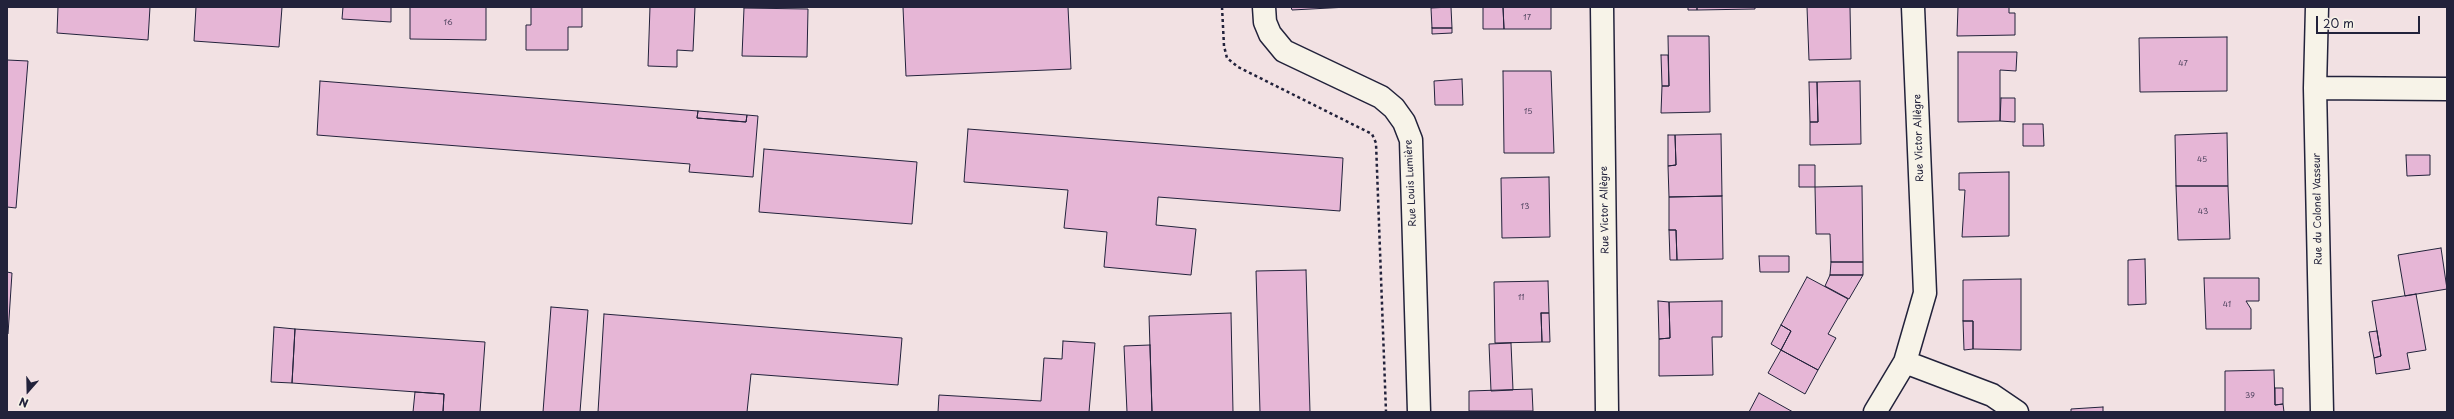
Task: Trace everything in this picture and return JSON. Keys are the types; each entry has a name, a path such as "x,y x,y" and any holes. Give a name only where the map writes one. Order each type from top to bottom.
{"street":[{"name":"Rue Louis Lumière","path":"1264,7 1265,22 1270,34 1284,51 1381,98 1394,108 1404,122 1411,140 1419,412"},
{"name":"Rue Victor Allègre","path":"1602,7 1607,412"},
{"name":"Rue Victor Allègre","path":"1875,412 1905,362 1925,293 1913,7"},
{"name":"Rue du Colonel Vasseur","path":"2317,7 2315,88 2322,412"},
{"path":"2315,88 2447,89"},
{"path":"1905,362 1992,395 2018,412"}],"path":[{"path":"1222,7 1224,46 1227,58 1238,67 1372,134 1376,142 1386,412"}],"building":[{"path":"58,7 150,7 148,40 57,33"},
{"path":"196,7 282,7 279,47 194,41"},
{"path":"343,7 391,7 391,22 342,19"},
{"path":"410,7 486,7 486,40 410,39"},
{"path":"531,7 582,7 582,27 568,27 568,50 526,50 526,25 531,25"},
{"path":"650,7 695,7 693,51 677,50 677,67 648,66"},
{"path":"903,7 1068,7 1071,69 906,76"},
{"path":"1291,7 1348,7 1292,10"},
{"path":"1451,7 1452,28 1432,28 1431,8"},
{"path":"1483,7 1503,7 1504,29 1483,29"},
{"path":"1503,7 1551,7 1551,29 1504,29"},
{"path":"1688,7 1697,7 1697,10 1688,10"},
{"path":"1697,7 1755,7 1755,9 1697,10"},
{"path":"1807,7 1850,7 1851,59 1809,60"},
{"path":"1958,7 2009,7 2009,13 2015,13 2015,35 1957,36"},
{"path":"744,8 808,9 807,57 742,56"},
{"path":"1432,28 1452,28 1452,33 1432,34"},
{"path":"1668,36 1709,36 1710,112 1661,113 1662,86 1669,86"},
{"path":"2227,37 2227,91 2140,92 2139,38"},
{"path":"1958,52 2017,52 2016,71 2000,70 2000,121 1958,122"},
{"path":"1661,55 1668,55 1669,86 1662,86"},
{"path":"7,60 28,61 16,208 7,207"},
{"path":"1503,71 1551,71 1554,153 1504,153"},
{"path":"1462,79 1463,105 1435,105 1434,81"},
{"path":"320,81 698,111 697,118 746,122 747,115 758,116 753,177 689,172 690,164 317,135"},
{"path":"1860,81 1861,144 1810,145 1810,122 1818,122 1817,82"},
{"path":"1809,82 1817,82 1818,122 1810,122"},
{"path":"2001,98 2015,98 2015,122 2000,121"},
{"path":"698,111 747,115 746,122 697,118"},
{"path":"2023,124 2043,124 2044,146 2023,146"},
{"path":"968,129 1343,158 1340,211 1158,197 1156,225 1196,229 1191,275 1104,267 1107,232 1064,228 1068,190 964,182"},
{"path":"2227,133 2228,186 2176,186 2175,135"},
{"path":"1721,134 1722,196 1669,197 1668,166 1676,165 1675,135"},
{"path":"1668,135 1675,135 1676,165 1668,166"},
{"path":"764,149 917,162 912,224 759,212"},
{"path":"2406,155 2430,155 2430,175 2407,176"},
{"path":"1799,165 1815,165 1815,187 1799,187"},
{"path":"2009,172 2009,236 1962,237 1965,190 1959,190 1959,173"},
{"path":"1549,177 1550,237 1502,238 1501,178"},
{"path":"1862,186 1863,262 1831,262 1830,234 1816,234 1815,187"},
{"path":"2176,186 2228,186 2230,239 2178,240"},
{"path":"1722,196 1723,259 1677,260 1676,230 1669,230 1669,197"},
{"path":"1669,230 1676,230 1677,260 1670,260"},
{"path":"2441,248 2447,289 2405,296 2398,255"},
{"path":"1759,256 1789,256 1789,272 1760,272"},
{"path":"2145,259 2146,304 2128,305 2128,260"},
{"path":"1831,262 1863,262 1863,275 1830,275"},
{"path":"1306,270 1310,412 1260,412 1256,271"},
{"path":"7,272 12,273 8,334 7,334"},
{"path":"1830,275 1863,275 1849,299 1825,286"},
{"path":"1807,277 1848,299 1828,334 1836,338 1818,370 1781,350 1791,331 1781,325"},
{"path":"2204,278 2259,278 2259,301 2246,301 2251,309 2251,329 2206,329"},
{"path":"2021,279 2021,350 1973,349 1973,321 1963,321 1963,280"},
{"path":"1548,281 1549,313 1541,313 1542,342 1495,343 1494,282"},
{"path":"2416,294 2426,350 2407,353 2410,369 2376,374 2374,358 2381,356 2372,301"},
{"path":"1658,301 1669,302 1670,338 1659,339"},
{"path":"1722,301 1722,337 1712,337 1713,375 1659,376 1659,339 1670,338 1669,302"},
{"path":"551,307 588,310 580,412 543,412"},
{"path":"1231,313 1233,412 1152,412 1149,316"},
{"path":"1541,313 1549,313 1550,342 1542,342"},
{"path":"604,314 902,338 898,385 751,374 747,412 598,412"},
{"path":"1963,321 1973,321 1973,349 1964,350"},
{"path":"1781,325 1791,331 1781,350 1771,344"},
{"path":"274,327 295,329 292,383 271,382"},
{"path":"295,329 485,342 480,412 443,412 444,394 292,383"},
{"path":"2377,331 2381,356 2374,358 2369,332"},
{"path":"1063,341 1095,343 1089,412 938,412 939,395 1041,401 1044,358 1062,359"},
{"path":"1511,343 1513,390 1491,391 1489,344"},
{"path":"1150,345 1152,412 1127,412 1124,346"},
{"path":"1781,350 1818,370 1805,394 1768,373"},
{"path":"2274,370 2275,405 2283,404 2284,412 2225,412 2225,371"},
{"path":"2275,388 2283,388 2283,404 2275,405"},
{"path":"1532,389 1533,411 1469,411 1469,391"},
{"path":"415,392 444,394 443,412 413,412"},
{"path":"1759,393 1793,412 1749,412"},
{"path":"2103,407 2103,412 2071,412 2071,409"}]}
